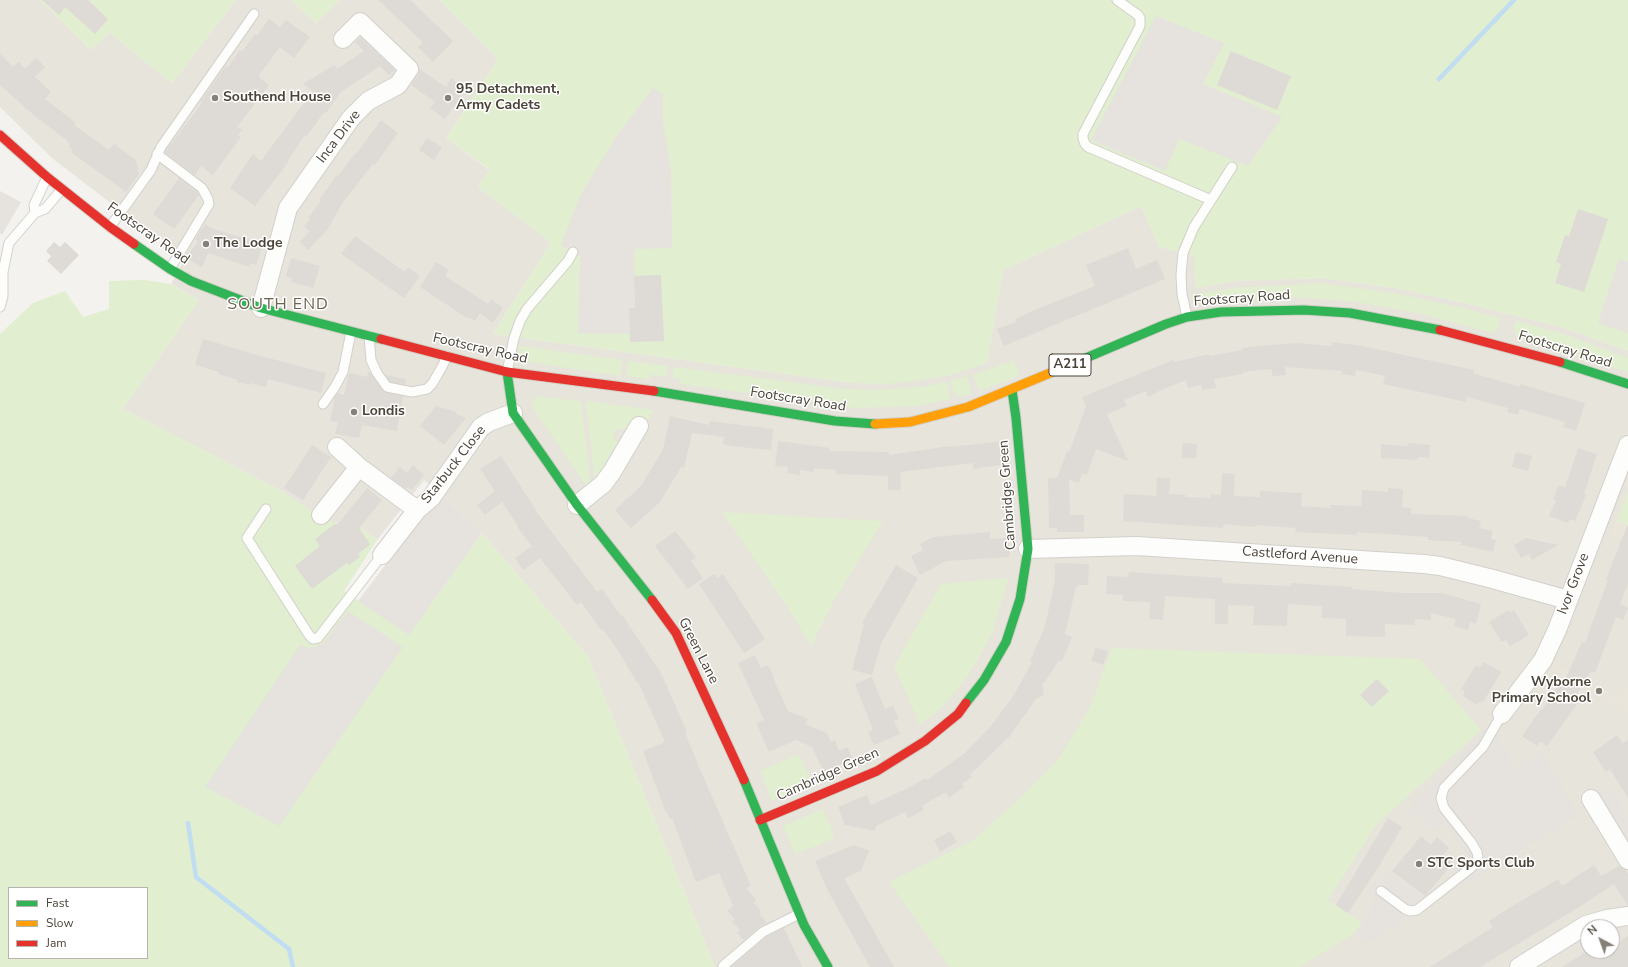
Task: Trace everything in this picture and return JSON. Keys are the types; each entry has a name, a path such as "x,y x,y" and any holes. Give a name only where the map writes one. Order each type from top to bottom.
{"main road":[{"name":"Footscray Road","path":"0,135 47,177 110,227 170,269 191,280 261,308 507,372 663,392 835,421 870,424 910,422 968,407 1012,390 1166,324 1187,317 1221,312 1304,310 1350,314 1417,325 1466,336 1569,364 1628,384"},
{"name":"Green Lane","path":"507,372 513,413 577,505 662,612 676,633 760,820 804,926 828,967"},
{"name":"Cambridge Green","path":"760,820 877,771 925,741 958,714 984,680 1006,642 1020,599 1028,549 1012,390"}],"street":[{"name":"Inca Drive","path":"261,308 288,208 351,118 368,101 398,85 409,69 360,22 343,39"},
{"name":"Starbuck Close","path":"382,555 417,510 431,498 482,427 489,422 513,413"},
{"path":"577,505 594,492 608,478 639,426"},
{"name":"Ivor Grove","path":"1502,714 1543,660 1628,445"},
{"name":"Starbuck Close","path":"337,447 359,467 417,510"},
{"path":"321,515 359,467"},
{"name":"Castleford Avenue","path":"1028,549 1136,546 1424,564 1440,566 1489,578 1568,600"},
{"path":"1591,799 1628,860"},
{"path":"1519,967 1586,925 1607,919 1628,916"}],"lane":[{"path":"1117,0 1138,15 1140,18 1140,26 1083,134 1085,144 1088,147 1211,200"},
{"path":"110,227 151,170 161,147 254,14"},
{"path":"157,154 202,188 209,204 170,269"},
{"path":"1187,317 1182,294 1181,275 1183,253 1194,227 1232,167"},
{"path":"35,213 34,205 47,177"},
{"path":"0,307 4,296 3,272 10,243 35,213 45,208 62,189"},
{"path":"507,372 514,338 520,321 527,309 568,261 573,252"},
{"path":"323,404 336,387 343,372 351,332"},
{"path":"369,336 371,360 377,373 387,387 412,392 427,389 432,384 447,356"},
{"path":"266,509 247,538 313,639 318,638 374,573 382,555"},
{"path":"1381,891 1405,909 1410,911 1417,910 1472,867 1478,859 1477,852 1471,842 1444,808 1441,798 1444,788 1482,747 1502,714"},
{"path":"723,966 763,932 799,914"}],"shaded area":[{"path":"0,0 40,0 91,50 109,32 172,83 236,0 291,0 316,23 340,0 440,0 498,59 446,138 489,170 478,187 545,237 550,244 493,334 852,383 987,362 1003,270 1141,206 1159,247 1194,256 1196,288 1235,281 1321,278 1394,288 1461,302 1561,327 1628,351 1628,967 715,967 588,657 482,533 442,495 424,480 377,540 362,529 324,520 280,490 123,409 199,300 171,284 186,256 129,217 53,159 0,107"},
{"path":"1156,16 1224,43 1203,84 1282,117 1248,166 1179,139 1165,171 1091,140"},
{"path":"653,88 663,94 663,121 671,170 672,248 634,249 635,308 629,308 630,334 578,333 580,256 561,245 580,196 616,137"},
{"path":"0,191 21,202 2,235 0,233"},
{"path":"1619,259 1628,262 1628,333 1598,323"},
{"path":"1628,480 1628,543 1609,534"},
{"path":"442,495 482,533 409,635 358,601 425,513"},
{"path":"348,611 403,647 279,826 205,787 300,645 307,648 316,647 324,642"},
{"name":"Wyborne Primary School","path":"1551,661 1620,698 1628,683 1628,711 1547,666"},
{"path":"1498,716 1495,735 1515,767 1541,752 1579,815 1366,944 1356,932 1376,900 1367,892 1385,872 1426,899 1469,859 1445,824 1434,831 1408,809"},
{"path":"1610,787 1628,817 1628,839 1619,845 1591,799"}],"green space":[{"path":"40,0 236,0 172,83 109,32 91,50"},
{"path":"291,0 340,0 316,23"},
{"path":"440,0 1628,0 1628,351 1561,327 1461,302 1394,288 1321,278 1235,281 1196,288 1194,256 1159,247 1141,206 1003,270 987,363 951,375 886,384 852,383 493,334 550,244 545,237 478,187 489,169 446,138 498,59"},
{"path":"145,280 171,284 199,300 123,409 280,490 324,520 362,529 377,540 344,591 409,634 482,533 588,657 715,967 0,967 0,334 33,303 65,291 83,317 109,309 109,281"},
{"path":"1321,283 1395,293 1501,318 1498,329 1493,333 1422,314 1357,302 1293,297 1195,304 1190,295 1232,288"},
{"path":"1516,321 1561,333 1628,358 1628,372 1518,338 1515,334 1514,327"},
{"path":"519,346 623,360 621,376 522,361 519,355"},
{"path":"1014,360 1019,376 982,390 978,389 973,375"},
{"path":"628,361 668,366 667,377 651,374 650,379 626,376"},
{"path":"674,367 843,389 881,390 921,387 947,382 951,399 916,406 857,408 680,384 680,378 672,377"},
{"path":"967,376 971,392 970,394 958,397 957,392 954,393 950,381"},
{"path":"536,396 581,401 591,485 587,487 532,407 532,402"},
{"path":"586,401 653,410 647,420 635,420 630,428 616,429 613,436 617,441 618,448 595,485"},
{"path":"1628,491 1628,526 1617,521"},
{"path":"722,512 883,521 832,604 811,646 790,611"},
{"path":"1009,578 992,633 980,656 952,696 939,710 920,725 894,666 941,584"},
{"path":"1112,648 1420,659 1481,730 1377,824 1328,900 1362,922 1356,932 1300,967 949,967 889,882 972,841 1017,801 1057,761 1089,709"},
{"path":"797,755 801,758 812,784 772,801 760,771"},
{"path":"823,809 834,834 831,840 795,854 783,826"}],"building":[{"path":"42,0 88,0 108,19 95,34 65,7 59,15"},
{"path":"378,0 410,0 453,41 433,62 418,47 423,42"},
{"name":"Southend House","path":"269,19 280,27 286,20 310,37 294,58 280,47 259,75 259,77 269,85 237,127 242,130 238,135 241,137 213,175 201,166 195,175 165,152 202,103 200,102 226,66 228,67 240,50 242,52 255,34 257,36"},
{"path":"360,37 395,70 389,75 380,66 341,92 326,113 324,112 307,136 305,135 288,160 289,161 255,206 230,188 253,154 261,161 313,91 303,84 334,65 337,69 364,51 355,42"},
{"path":"1231,51 1291,76 1277,110 1217,85"},
{"path":"0,54 13,67 19,62 25,69 36,58 45,67 35,77 51,92 45,99 76,123 74,125 109,150 114,144 136,160 139,174 126,192 71,152 73,150 69,147 70,144 67,142 68,141 36,117 0,85"},
{"path":"419,69 446,87 451,78 466,89 445,119 430,108 435,102 411,85 418,75"},
{"path":"381,120 398,133 375,165 373,164 343,202 327,230 308,250 300,242 310,231 304,227 310,219 309,217 337,175 338,176 356,152 357,153"},
{"path":"427,138 442,147 434,160 419,150"},
{"path":"179,178 199,195 174,229 153,214"},
{"path":"1578,209 1608,219 1584,292 1555,283 1561,264 1556,262 1565,235 1569,236"},
{"path":"205,224 211,228 254,241 252,244 262,247 256,265 250,263 249,267 208,253 202,267 186,258 198,241 195,239"},
{"path":"355,236 405,272 408,267 420,276 404,298 341,254"},
{"path":"54,242 60,247 65,242 79,255 61,274 47,261 51,256 46,251"},
{"path":"1128,248 1136,269 1157,260 1165,279 1004,346 997,329 1016,322 1015,319 1044,306 1095,286 1086,265"},
{"path":"291,258 320,266 313,288 291,282 292,278 286,276"},
{"path":"436,262 449,270 445,276 488,304 491,299 503,308 493,323 480,313 475,321 471,318 467,318 420,287"},
{"path":"661,275 664,341 630,342 629,308 635,308 634,276"},
{"path":"203,339 326,373 321,393 268,379 266,387 251,383 250,385 237,382 238,380 218,374 219,372 195,365"},
{"path":"1332,342 1362,346 1474,370 1473,373 1520,387 1520,384 1585,403 1576,431 1563,427 1565,422 1520,409 1518,415 1507,412 1508,408 1467,397 1466,402 1383,384 1385,376 1356,370 1355,376 1341,374 1342,371 1285,367 1286,375 1272,376 1272,369 1243,372 1243,374 1214,379 1216,388 1202,390 1201,385 1188,388 1186,380 1148,397 1146,391 1124,400 1127,406 1107,414 1128,461 1096,449 1087,475 1082,473 1079,483 1069,480 1070,515 1084,515 1084,532 1057,532 1057,528 1049,528 1048,478 1057,478 1068,449 1069,453 1086,406 1082,397 1173,360 1174,362 1209,354 1209,356 1242,350 1242,348 1297,343 1332,346"},
{"path":"368,372 370,372 383,391 403,396 397,431 362,425 359,438 335,434 338,422 330,421 335,397 338,393 344,395 349,373 367,377"},
{"path":"386,375 406,379 405,385 390,382"},
{"path":"436,406 457,412 456,414 466,418 444,445 420,426"},
{"path":"670,416 709,425 710,421 773,429 771,450 730,446 723,444 724,437 692,433 684,468 681,467 660,502 631,528 615,510 641,486 663,450"},
{"path":"778,441 830,448 829,451 889,452 889,455 950,446 1005,441 1007,452 1000,453 1001,465 973,469 973,463 900,472 901,490 888,490 888,476 836,474 836,470 814,468 814,472 800,470 800,475 787,473 788,467 775,466"},
{"path":"1183,443 1197,444 1196,458 1182,458"},
{"path":"1408,443 1430,445 1429,458 1418,457 1417,460 1381,458 1381,444 1408,446"},
{"path":"312,445 331,457 303,500 284,488"},
{"path":"1578,448 1597,454 1584,494 1586,495 1575,521 1570,519 1568,523 1549,516 1556,500 1553,499 1559,485 1565,487"},
{"path":"1516,452 1532,456 1528,471 1512,467"},
{"path":"501,456 535,510 597,592 602,589 621,616 622,615 661,673 687,732 685,733 699,767 751,886 746,888 756,900 754,903 761,911 759,914 767,923 759,927 744,940 737,933 740,930 732,922 735,919 727,911 733,906 719,873 696,882 672,818 670,819 667,812 666,813 643,751 665,742 638,682 637,683 621,655 603,629 601,630 581,602 577,605 540,558 523,570 515,558 532,546 517,527 518,526 502,502 485,515 477,505 495,491 480,469"},
{"path":"413,465 424,475 412,490 408,487 406,489 391,478 400,467 407,473"},
{"path":"1222,473 1235,474 1234,496 1260,497 1260,491 1302,493 1301,506 1330,508 1330,505 1361,506 1362,490 1388,492 1388,488 1403,489 1402,507 1411,508 1411,514 1469,516 1468,518 1481,521 1479,528 1493,531 1491,539 1496,540 1493,552 1461,545 1461,542 1428,540 1428,537 1357,532 1357,535 1295,532 1296,528 1256,525 1256,527 1224,524 1223,528 1123,521 1124,494 1156,496 1157,478 1170,478 1169,494 1186,495 1185,497 1211,498 1211,494 1221,495"},
{"path":"367,488 382,500 359,528 370,544 358,554 360,557 349,565 347,563 312,589 295,566 320,546 315,539 335,524 338,524"},
{"path":"1627,526 1628,583 1620,604 1628,608 1623,620 1616,617 1595,673 1591,671 1573,700 1578,703 1547,746 1540,741 1537,746 1522,736 1541,709 1542,710 1560,682 1563,684 1582,642 1585,643 1608,580 1606,579"},
{"path":"675,531 696,557 691,561 703,578 688,589 655,546"},
{"path":"990,532 990,539 1009,538 1009,557 946,561 920,575 911,556 923,550 920,544 933,537"},
{"path":"1526,538 1558,545 1532,560 1529,554 1521,558 1514,545"},
{"path":"1055,563 1089,564 1088,585 1078,585 1078,587 1076,587 1065,634 1072,637 1062,661 1058,661 1042,685 1044,695 1036,699 1009,737 970,774 972,777 962,784 964,787 949,798 946,792 922,806 924,810 908,818 905,812 876,826 875,831 845,825 838,807 867,795 871,805 926,778 927,780 965,753 991,726 1014,695 1032,662 1030,661 1045,626 1055,580"},
{"path":"896,565 918,578 881,644 872,675 852,670 864,624 862,623"},
{"path":"1129,572 1222,578 1222,583 1291,586 1291,583 1352,587 1352,589 1403,593 1442,593 1481,604 1476,624 1470,622 1468,630 1454,626 1456,619 1431,613 1431,620 1415,619 1415,625 1385,624 1385,637 1346,636 1346,619 1321,618 1322,606 1288,604 1287,626 1253,625 1254,606 1228,605 1228,624 1215,624 1215,599 1165,596 1163,620 1149,619 1150,602 1123,601 1123,595 1106,594 1107,576 1128,577"},
{"path":"714,574 717,578 723,574 765,639 744,653 699,584"},
{"path":"1508,610 1510,613 1514,610 1529,635 1510,646 1506,640 1502,642 1489,622"},
{"path":"1096,647 1108,652 1103,665 1091,661"},
{"path":"755,655 761,668 768,665 788,711 808,719 805,724 827,733 831,742 835,740 839,751 847,747 853,759 824,772 812,747 796,740 769,752 756,723 764,720 738,663"},
{"path":"1484,662 1501,672 1483,702 1480,701 1477,705 1463,696 1465,691 1461,689 1476,665 1480,668"},
{"path":"872,677 885,709 893,706 899,719 894,721 900,734 874,745 868,732 873,730 855,684"},
{"path":"1377,679 1389,691 1372,707 1360,695"},
{"path":"1617,735 1622,743 1628,740 1628,798 1610,769 1606,772 1593,752"},
{"path":"1388,818 1402,827 1381,863 1348,913 1336,905"},
{"path":"950,831 957,842 940,852 934,840"},
{"path":"1421,836 1431,845 1437,837 1449,848 1444,854 1453,863 1425,896 1392,871"},
{"path":"854,845 869,851 861,871 844,878 894,967 870,967 828,891 815,861"},
{"path":"1594,865 1601,876 1619,866 1626,870 1628,874 1628,906 1614,884 1576,909 1480,967 1430,967 1493,927 1489,921 1501,913 1558,879 1562,886"},
{"path":"784,928 802,967 731,967 766,937"},
{"path":"1628,936 1628,967 1562,967 1580,955 1580,959 1620,959 1620,941"}],"waterway":[{"path":"1439,79 1514,0"},
{"path":"188,823 196,877 289,949 293,967"}],"traffic: fast":[{"path":"134,244 170,269 191,281 261,308 381,339"},
{"path":"1067,366 1166,324 1187,317 1221,312 1304,310 1350,313 1440,330"},
{"path":"1560,362 1628,384"},
{"path":"507,372 513,413 577,505 652,600"},
{"path":"966,703 984,680 1006,642 1020,599 1028,549 1012,390"},
{"path":"654,391 835,421 875,424"},
{"path":"744,780 804,925 828,967"}],"traffic: slow":[{"path":"875,424 910,422 968,407 1067,366"}],"traffic: jam":[{"path":"0,135 47,177 134,244"},
{"path":"1440,330 1560,362"},
{"path":"381,339 507,372 654,391"},
{"path":"652,600 676,633 744,780"},
{"path":"760,820 877,771 925,741 958,714 966,703"}],"place":[{"name":"Southend House","path":"215,98"},
{"name":"95 Detachment, Army Cadets","path":"448,98"},
{"name":"The Lodge","path":"206,244"},
{"name":"Londis","path":"354,412"},
{"name":"Wyborne Primary School","path":"1599,691"},
{"name":"STC Sports Club","path":"1419,864"}],"district":[{"name":"SOUTH END","path":"278,305"}]}
